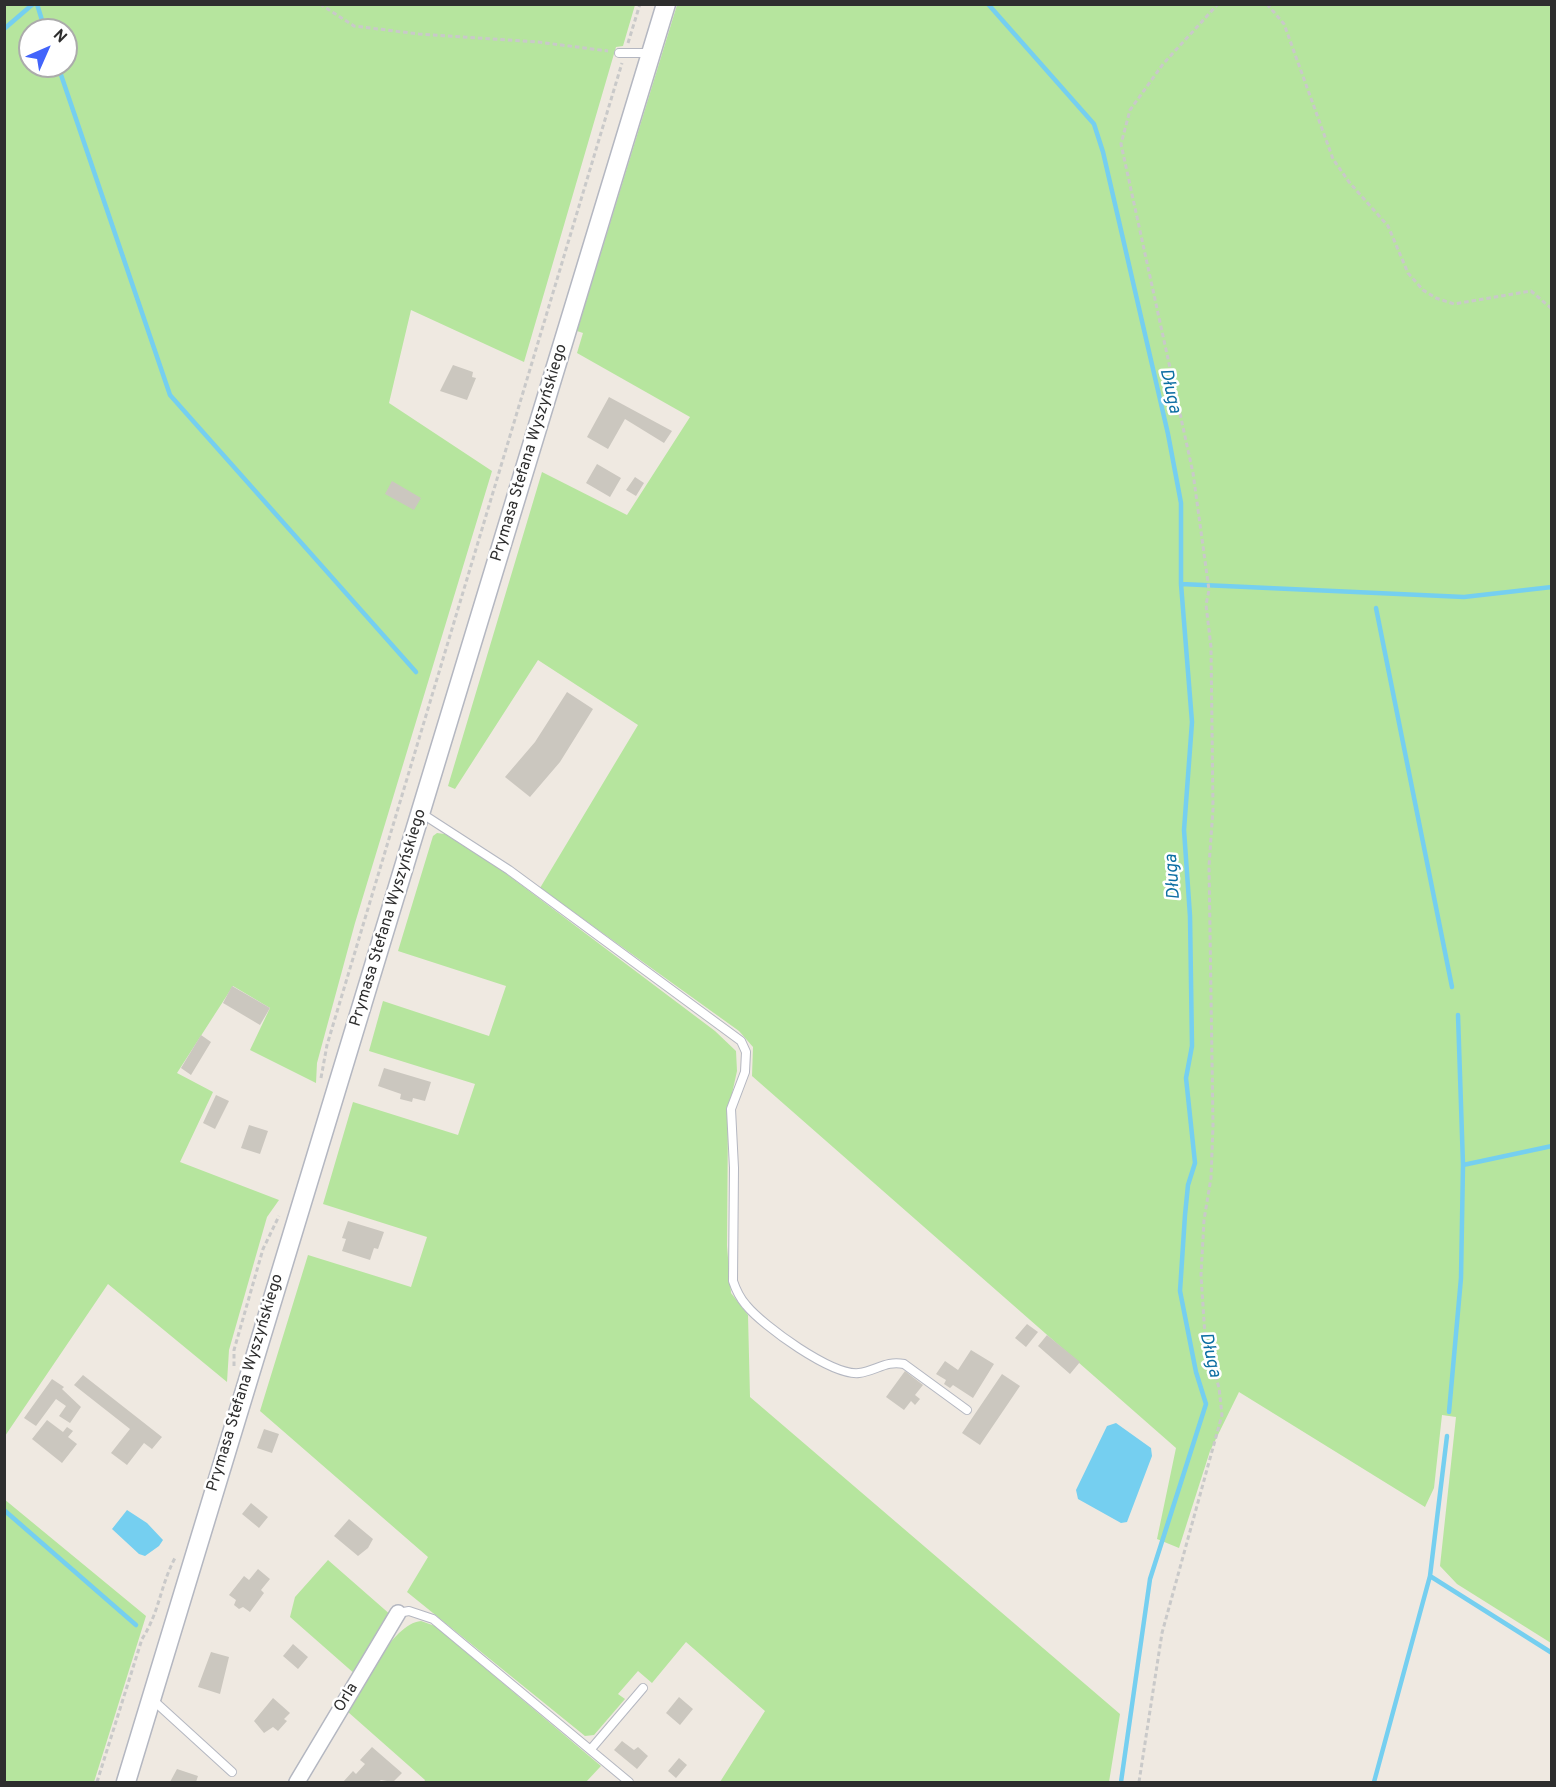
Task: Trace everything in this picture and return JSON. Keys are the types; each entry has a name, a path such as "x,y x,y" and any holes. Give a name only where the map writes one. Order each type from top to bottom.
{"street":[{"path":"651,54 666,4"},
{"name":"Prymasa Stefana Wyszyńskiego","path":"126,1782 651,54"},
{"name":"Orla","path":"297,1782 398,1614"}],"lane":[{"path":"622,52 651,54"},
{"path":"421,813 510,870 741,1041 746,1052 745,1072 731,1109 734,1168 733,1281 738,1295 748,1308 821,1364 840,1371 860,1373 892,1361 904,1364 967,1410"},
{"path":"398,1614 409,1611 433,1619 629,1782"},
{"path":"591,1749 643,1688"},
{"path":"152,1699 232,1772"}],"path":[{"path":"320,4 354,26 419,34 538,42 622,52"},
{"path":"320,1087 321,1066 327,1045 622,52 640,4"},
{"path":"1139,1782 1162,1633 1222,1414 1205,1336 1201,1275 1204,1220 1211,1178 1213,1125 1209,866 1213,809 1211,647 1206,605 1209,590 1193,473 1121,144 1130,110 1163,64 1218,4"},
{"path":"1267,4 1284,24 1333,159 1349,182 1388,226 1408,273 1423,290 1436,298 1454,304 1531,291 1551,309"},
{"path":"234,1369 234,1350 263,1249 282,1210"},
{"path":"97,1782 142,1639 154,1619 167,1573 176,1557"}],"green space":[{"path":"5,5 635,5 623,46 616,47 524,362 411,310 389,403 492,471 355,923 317,1063 316,1083 250,1050 270,1008 233,986 177,1073 213,1092 180,1162 279,1200 267,1217 229,1350 227,1382 108,1284 5,1436"},
{"path":"677,5 1551,5 1551,1643 1457,1584 1440,1566 1456,1417 1442,1415 1434,1488 1425,1507 1239,1392 1210,1451 1179,1548 1157,1539 1176,1448 752,1076 753,1047 739,1031 540,888 638,725 538,660 455,789 448,786 542,472 627,515 690,417 577,353 583,333 577,331"},
{"path":"437,833 445,834 496,866 715,1031 736,1051 737,1071 728,1112 727,1246 731,1293 748,1315 750,1397 1120,1714 1109,1782 720,1782 765,1711 686,1642 652,1683 638,1671 618,1694 625,1699 594,1735 585,1736 407,1592 428,1557 260,1411 308,1255 411,1287 427,1237 323,1204 353,1102 458,1135 475,1084 369,1051 383,1001 489,1036 506,986 398,951 433,836"},
{"path":"4,1499 146,1616 94,1782 5,1782"},
{"path":"328,1560 392,1616 356,1675 290,1617 295,1597"},
{"path":"421,1621 435,1626 601,1766 586,1782 424,1782 425,1780 348,1712 389,1645 399,1633"}],"water":[{"path":"1116,1423 1151,1448 1152,1456 1127,1522 1121,1523 1078,1499 1076,1490 1107,1426"},
{"path":"127,1510 147,1523 163,1540 159,1546 145,1556 139,1554 112,1529"}],"building":[{"path":"453,365 473,372 472,377 476,378 467,400 440,391"},
{"path":"609,397 672,431 664,443 625,419 608,449 587,437"},
{"path":"597,464 621,478 610,497 586,483"},
{"path":"635,477 644,483 636,496 626,490"},
{"path":"392,481 421,498 414,510 385,494"},
{"path":"567,692 593,709 560,762 530,797 505,777 535,742"},
{"path":"232,986 270,1008 260,1025 223,1003"},
{"path":"201,1035 211,1042 191,1075 181,1068"},
{"path":"384,1068 431,1082 425,1101 413,1098 412,1102 400,1099 401,1094 378,1086"},
{"path":"216,1095 229,1101 215,1129 203,1123"},
{"path":"249,1125 268,1131 260,1154 241,1148"},
{"path":"348,1221 384,1232 378,1249 374,1248 370,1260 342,1251 346,1239 342,1238"},
{"path":"1027,1324 1038,1332 1026,1347 1015,1338"},
{"path":"1047,1335 1080,1362 1070,1374 1038,1346"},
{"path":"971,1350 994,1364 973,1398 953,1385 950,1388 944,1384 946,1380 936,1374 945,1361 958,1370"},
{"path":"905,1371 923,1385 915,1395 920,1399 915,1405 911,1401 904,1410 886,1397"},
{"path":"1002,1374 1020,1386 980,1445 962,1433"},
{"path":"83,1375 162,1437 152,1449 144,1443 127,1465 111,1453 130,1429 74,1385"},
{"path":"52,1379 64,1387 62,1389 81,1407 70,1423 59,1416 66,1406 56,1399 36,1426 24,1418"},
{"path":"47,1420 63,1432 67,1427 73,1431 68,1437 77,1444 62,1463 32,1439"},
{"path":"264,1429 279,1434 272,1453 257,1448"},
{"path":"251,1503 268,1517 259,1528 242,1514"},
{"path":"349,1519 373,1539 368,1548 358,1556 334,1536"},
{"path":"258,1569 270,1579 261,1590 264,1593 250,1612 243,1607 239,1609 234,1605 236,1600 229,1595 244,1576 249,1580"},
{"path":"293,1644 308,1657 298,1669 283,1656"},
{"path":"211,1652 229,1657 220,1694 198,1687"},
{"path":"679,1697 693,1709 680,1725 666,1713"},
{"path":"273,1698 290,1713 284,1719 287,1721 278,1731 273,1727 264,1733 254,1721"},
{"path":"622,1741 634,1750 638,1747 648,1756 637,1769 614,1750"},
{"path":"372,1747 402,1773 393,1782 381,1780 378,1782 343,1782 353,1771 356,1774 365,1764 360,1760"},
{"path":"679,1758 687,1765 676,1778 668,1771"},
{"path":"177,1769 198,1776 196,1782 170,1782"}],"waterway":[{"path":"4,29 33,4"},
{"path":"37,4 41,18"},
{"name":"Długa","path":"988,4 1094,124 1103,152 1168,434 1181,503 1181,584 1192,722 1184,830 1190,916 1192,1046 1186,1078 1195,1163 1188,1185 1180,1291 1196,1372 1206,1404 1150,1579 1121,1782"},
{"path":"62,78 170,395 416,672"},
{"path":"1181,584 1464,597 1552,587"},
{"path":"1376,608 1452,987"},
{"path":"1449,1412 1461,1278 1463,1165 1458,1015"},
{"path":"1463,1165 1552,1146"},
{"path":"1374,1782 1430,1576 1447,1436"},
{"path":"4,1510 136,1625"},
{"path":"1430,1576 1552,1653"}]}
